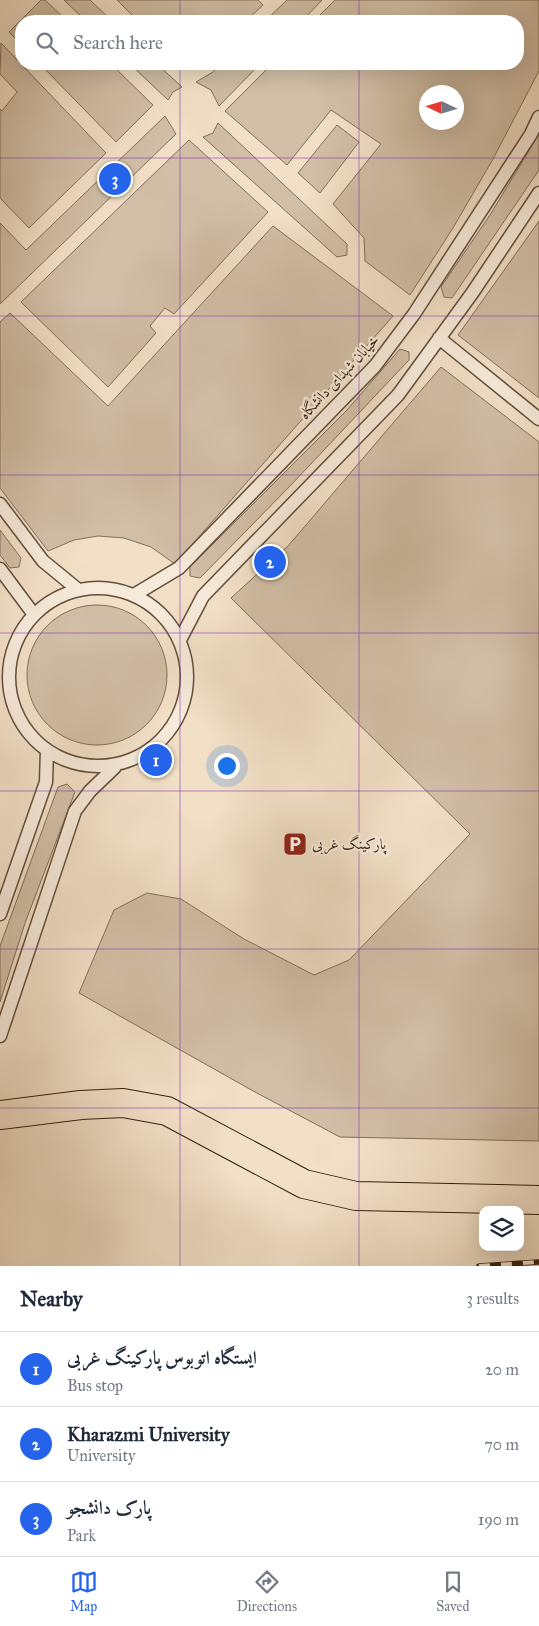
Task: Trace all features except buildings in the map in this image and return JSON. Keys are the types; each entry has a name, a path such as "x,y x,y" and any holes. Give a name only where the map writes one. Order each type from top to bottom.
{"main road":[{"path":"0,1115 81,1105 123,1103 167,1111 304,1184 356,1196 539,1200"}],"lane":[{"name":"خیابان شهدای دانشگاه","path":"134,595 179,568 375,366 414,314 461,244 531,134 539,117"},
{"path":"180,640 203,596 398,395 473,292 539,194"},
{"path":"439,338 539,419"},
{"path":"0,504 43,561 76,588"},
{"path":"0,569 32,612"},
{"path":"0,1036 75,811 90,791 115,767 137,758 156,745 172,728 182,707 187,684 186,661 180,640 168,621 153,606 134,595 110,588 76,588 32,612 15,648 10,670 11,694 18,716 31,735 47,750 70,761 92,766 115,767"},
{"path":"0,914 46,782 47,750"}],"shaded area":[{"path":"41,0 45,0 61,15 26,15"},
{"path":"64,0 90,0 106,15 80,15"},
{"path":"117,0 258,0 263,5 252,15 132,15"},
{"path":"287,0 322,0 308,15 271,15"},
{"path":"335,0 539,0 539,71 493,159 453,228 410,295 365,261 364,238 333,204 381,144 331,110 287,165 225,111 266,70 524,70 524,15 320,15"},
{"path":"15,26 15,38 9,32"},
{"path":"1,43 15,58 15,70 27,70 106,153 29,228 0,198 0,109 2,111 17,92 0,74"},
{"path":"46,70 117,70 153,105 116,142"},
{"path":"136,70 164,70 182,87 173,92 168,100"},
{"path":"215,70 254,70 219,106 211,90 196,82"},
{"path":"165,116 176,134 0,304 0,223 26,250"},
{"path":"218,123 347,244 347,255 337,257 203,137 213,133"},
{"path":"337,125 359,142 320,193 298,173"},
{"path":"539,134 539,170 452,298 444,297 441,287 490,215"},
{"path":"189,140 268,212 174,314 165,308 150,326 156,333 108,387 21,302"},
{"path":"539,221 539,398 458,335"},
{"path":"273,226 393,316 175,564 151,547 124,538 98,536 74,540 48,551 0,488 0,322 10,313 108,406"},
{"path":"400,349 409,352 409,360 200,578 190,576 190,567 347,410"},
{"path":"441,367 539,442 539,1141 340,1137 255,1092 79,993 114,910 147,893 181,899 244,939 314,975 349,960 470,834 231,598 288,546"},
{"path":"0,530 21,558 19,567 10,568 0,555"},
{"path":"97,605 111,606 124,610 136,616 147,625 156,636 162,648 166,661 166,689 162,702 156,714 147,725 136,734 124,740 111,744 97,745 83,744 70,740 58,734 47,725 38,714 32,702 28,689 27,675 28,661 32,648 38,636 47,625 58,616 70,610 83,606"},
{"path":"67,784 75,792 25,923 0,1002 0,946 58,787"}],"railway":[{"path":"479,1266 539,1262"}],"place":[{"name":"پارک دانشجو","path":"115,179"},
{"name":"Kharazmi University","path":"270,562"},
{"name":"ایستگاه اتوبوس پارکینگ غربی","path":"156,760"},
{"name":"پارکینگ غربی","path":"295,844"}]}
